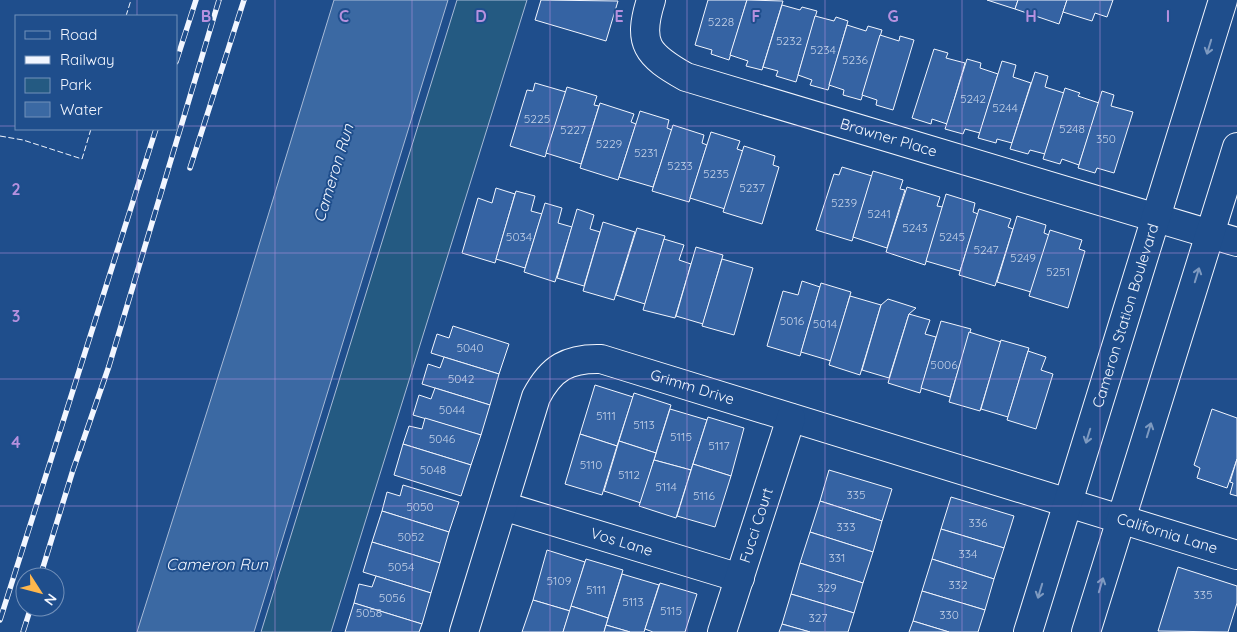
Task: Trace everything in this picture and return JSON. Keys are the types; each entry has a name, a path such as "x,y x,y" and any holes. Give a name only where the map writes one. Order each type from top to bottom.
{"street":[{"name":"Brawner Place","path":"651,0 646,16 644,36 650,50 665,65 686,77 1237,242"},
{"name":"Cameron Station Boulevard","path":"1028,632 1223,0"},
{"path":"1086,632 1109,516 1210,234 1237,147"},
{"name":"Grimm Drive","path":"464,632 536,397 542,385 551,374 562,366 587,359 601,359 1109,516"},
{"name":"Fucci Court","path":"722,632 791,418"},
{"name":"Vos Lane","path":"503,506 740,578"},
{"name":"California Lane","path":"1109,516 1237,555"}],"green space":[{"path":"457,0 527,0 331,632 261,632"}],"water":[{"name":"Cameron Run","path":"334,0 448,0 254,632 137,632 237,317"}],"building":[{"path":"541,0 618,1 606,41 535,20"},
{"path":"708,0 747,0 729,60 711,54 712,50 695,45"},
{"path":"747,0 783,1 762,70 746,66 748,61 730,55"},
{"path":"987,0 1018,0 1015,9"},
{"path":"1018,0 1067,0 1059,24 1015,9"},
{"path":"1067,0 1113,0 1107,17 1095,13 1092,21 1063,12"},
{"path":"782,5 800,10 802,7 817,11 796,82 776,76 778,71 763,67"},
{"path":"815,16 834,21 836,17 848,21 828,90 810,85 812,80 798,75"},
{"path":"847,25 866,31 868,26 882,30 861,100 843,95 844,90 829,85"},
{"path":"880,35 899,41 900,36 914,40 893,110 876,105 877,100 862,95"},
{"path":"934,49 948,53 946,58 965,63 947,124 932,119 931,124 912,118"},
{"path":"967,59 981,63 980,68 998,74 980,133 965,129 963,134 945,129"},
{"path":"1002,61 1016,65 1013,77 1031,83 1012,143 997,139 996,143 978,138"},
{"path":"1035,72 1048,76 1045,87 1064,93 1045,154 1030,150 1028,154 1010,149"},
{"path":"535,83 566,92 545,157 510,146 527,90 533,91"},
{"path":"567,87 597,96 594,105 599,106 581,164 546,153"},
{"path":"1065,88 1080,93 1078,96 1099,103 1079,165 1062,159 1060,164 1043,159"},
{"path":"1102,91 1114,95 1111,106 1133,112 1114,173 1097,168 1095,173 1078,168"},
{"path":"600,103 634,114 631,122 636,124 618,180 580,168"},
{"path":"640,111 669,120 667,128 672,130 653,187 619,177"},
{"path":"673,125 704,135 702,143 707,145 689,202 652,191"},
{"path":"711,132 740,141 737,149 743,151 725,209 690,198"},
{"path":"744,146 775,156 773,165 779,167 762,224 723,212"},
{"path":"842,167 872,176 852,241 816,230 834,174 839,175"},
{"path":"873,171 903,180 900,189 905,190 887,248 853,237"},
{"path":"907,187 940,197 937,206 943,207 925,265 886,252"},
{"path":"496,188 515,194 495,263 462,253 478,198 492,203"},
{"path":"516,191 535,196 531,211 542,214 525,268 496,259"},
{"path":"946,194 975,203 973,212 978,214 960,271 926,261"},
{"path":"545,203 562,208 558,223 572,227 555,282 524,272"},
{"path":"577,209 594,215 590,229 600,232 584,286 557,278"},
{"path":"979,209 1011,219 1008,227 1013,229 995,286 959,275"},
{"path":"1017,216 1046,225 1044,233 1049,235 1031,292 997,282"},
{"path":"603,222 635,232 614,300 583,291"},
{"path":"637,228 665,236 645,304 616,295"},
{"path":"1050,230 1082,240 1079,249 1085,251 1068,308 1029,296"},
{"path":"664,239 684,245 679,260 691,264 675,318 643,310"},
{"path":"696,247 723,255 703,324 676,316"},
{"path":"722,259 753,268 734,335 702,326"},
{"path":"802,281 820,287 800,356 767,346 783,291 798,295"},
{"path":"821,283 851,292 831,361 801,352"},
{"path":"850,296 881,305 860,375 829,365"},
{"path":"888,299 916,308 909,314 889,378 862,370 881,305"},
{"path":"909,314 930,320 925,334 936,337 920,393 888,383"},
{"path":"941,321 971,329 950,397 921,388"},
{"path":"453,326 509,344 499,374 431,353 437,334 449,338"},
{"path":"969,332 1001,342 980,411 949,402"},
{"path":"1001,340 1029,348 1008,417 981,409"},
{"path":"1028,351 1046,357 1041,370 1053,374 1036,429 1007,420"},
{"path":"444,357 499,374 490,405 422,384 428,364 440,368"},
{"path":"595,385 633,397 617,446 580,434"},
{"path":"435,388 490,405 481,435 413,415 419,395 431,399"},
{"path":"634,393 671,405 656,453 619,441"},
{"path":"670,409 707,420 691,470 654,460"},
{"path":"1212,409 1237,418 1237,459 1227,488 1197,478 1200,468 1194,465"},
{"path":"708,417 744,428 731,476 693,464"},
{"path":"425,418 481,435 471,465 403,444 409,426 422,429"},
{"path":"580,434 617,446 602,495 565,484"},
{"path":"619,441 656,453 641,503 604,491"},
{"path":"403,444 471,465 461,496 394,475"},
{"path":"1237,459 1237,496 1230,494 1233,483 1230,482"},
{"path":"654,460 691,470 676,518 639,506"},
{"path":"693,464 731,476 715,527 677,516"},
{"path":"829,470 892,489 882,521 820,501"},
{"path":"403,485 459,502 449,532 382,511 387,492 400,496"},
{"path":"951,497 1014,516 1004,548 941,529"},
{"path":"820,501 882,521 873,552 810,532"},
{"path":"382,511 449,532 440,563 372,542"},
{"path":"941,529 1004,548 994,579 932,559"},
{"path":"810,532 873,552 863,583 800,563"},
{"path":"372,542 440,563 431,593 363,572"},
{"path":"547,550 585,562 570,611 533,600"},
{"path":"586,559 623,570 608,618 571,606"},
{"path":"932,559 994,579 985,610 922,591"},
{"path":"800,563 863,583 854,613 791,594"},
{"path":"1178,567 1237,586 1237,603 1228,632 1158,631"},
{"path":"622,574 659,585 644,632 630,632 606,625"},
{"path":"376,576 431,593 422,624 354,603 359,584 372,587"},
{"path":"660,583 697,594 685,632 653,632 645,629"},
{"path":"922,591 985,610 978,632 949,632 913,621"},
{"path":"791,594 854,613 848,632 810,632 782,624"},
{"path":"533,600 570,611 563,632 522,632"},
{"path":"354,603 422,624 419,632 345,632"},
{"path":"571,606 608,618 604,632 563,632"},
{"path":"913,621 949,632 909,632"},
{"path":"782,624 810,632 779,632"},
{"path":"606,625 630,632 604,632"}],"railway":[{"path":"178,56 196,0"},
{"path":"43,567 73,470 109,366 219,0"},
{"path":"190,168 244,0"},
{"path":"0,620 156,130"},
{"path":"23,632 28,617"}],"fence":[{"path":"126,15 131,0"},
{"path":"0,136 23,140 82,159 91,130"}]}
